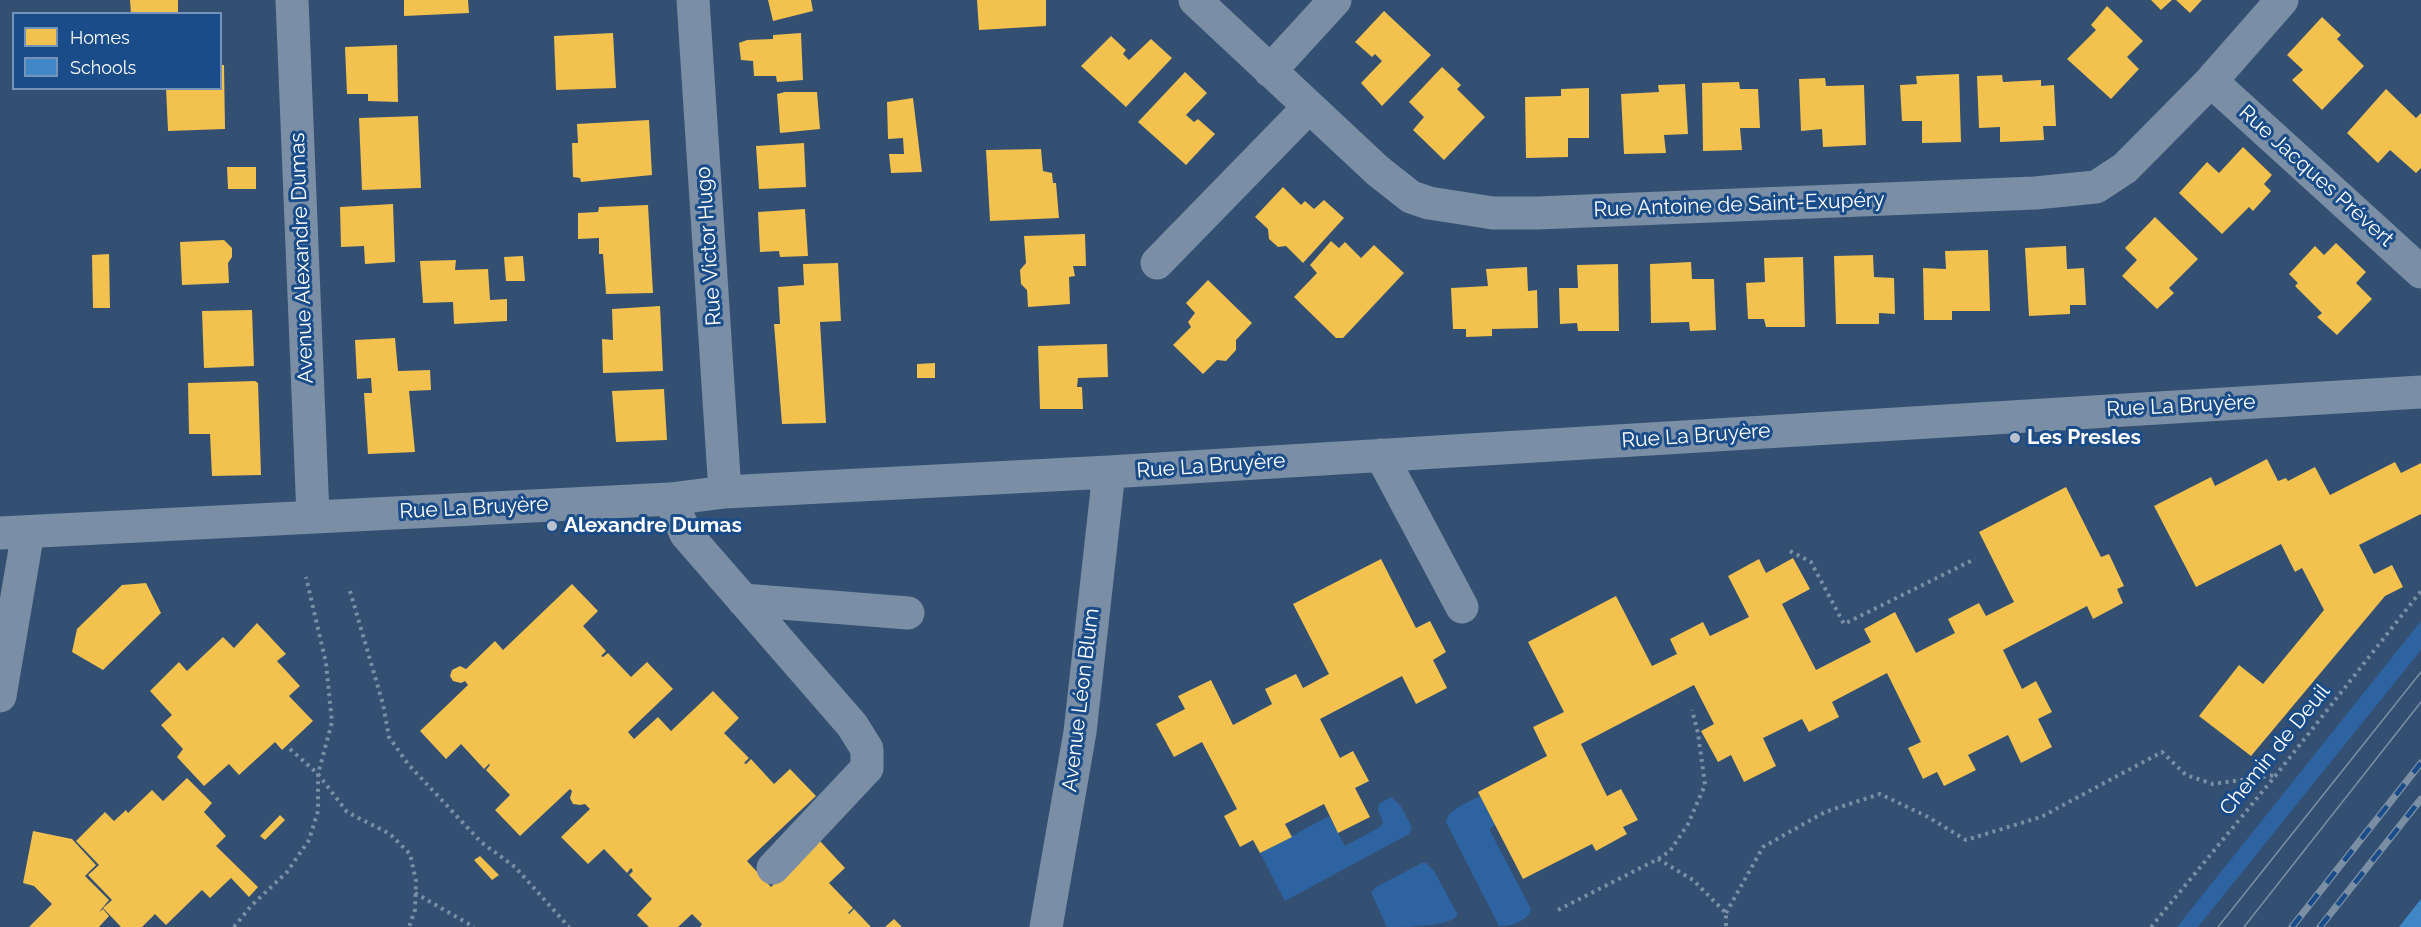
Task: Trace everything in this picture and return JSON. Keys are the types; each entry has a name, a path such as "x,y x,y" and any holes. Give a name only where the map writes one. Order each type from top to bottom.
{"street":[{"name":"Avenue Alexandre Dumas","path":"292,0 313,516"},
{"name":"Rue Victor Hugo","path":"693,0 725,492"},
{"name":"Rue Antoine de Saint-Exupéry","path":"1195,0 1308,108 1393,185 1412,197 1429,204 1471,210 1538,213 2035,193 2096,187 2125,168 2211,81 2282,0"},
{"path":"1270,71 1335,0"},
{"name":"Rue Jacques Prévert","path":"2211,81 2421,272"},
{"path":"1157,263 1308,108"},
{"name":"Rue La Bruyère","path":"14,532 669,498 725,492 1109,472 2421,392"},
{"path":"1381,455 1462,607"},
{"name":"Avenue Léon Blum","path":"1046,927 1080,732 1109,472"},
{"path":"669,498 686,534 852,725 867,749 867,768 773,868"},
{"path":"0,696 14,532"},
{"path":"743,600 908,613"}],"path":[{"path":"1790,551 1811,562 1844,624 1975,559"},
{"path":"234,927 251,906 287,872 309,840 318,811 318,774 332,722 326,663 306,577"},
{"path":"350,591 383,704 389,737 408,764 481,842 515,867 569,927"},
{"name":"Chemin de Deuil","path":"2151,927 2276,775 2421,591"},
{"path":"1558,910 1670,851 1688,824 1705,785 1698,733 1692,710"},
{"path":"290,749 318,774 347,812 390,834 410,854 416,881 416,893 415,910 409,927"},
{"path":"1726,927 1726,913 1763,847 1825,812 1880,794 1928,817 1966,840 2041,817 2162,752 2186,775 2212,784 2276,775"},
{"path":"1658,859 1693,880 1726,913"},
{"path":"416,893 474,927"}],"shaded area":[{"path":"2421,621 2421,650 2198,927 2177,927"},
{"path":"1480,796 1495,825 1489,829 1531,909 1523,920 1508,925 1499,926 1446,822 1451,813"},
{"path":"1391,797 1400,805 1412,827 1409,834 1285,901 1260,853 1329,816 1345,846 1380,827 1383,822 1378,809 1379,804"},
{"path":"1426,863 1434,871 1458,915 1437,924 1387,927 1371,892 1376,887"}],"building: Homes":[{"path":"130,0 178,0 178,12 131,12"},
{"path":"404,0 468,0 469,13 404,16"},
{"path":"768,0 811,0 813,11 773,21"},
{"path":"977,0 1046,0 1046,26 979,30"},
{"path":"2151,0 2172,0 2161,10"},
{"path":"2176,0 2202,0 2190,13"},
{"path":"2107,6 2143,41 2127,57 2139,69 2111,99 2067,59 2096,30 2091,25"},
{"path":"1384,11 1431,55 1382,106 1361,83 1382,61 1375,54 1372,57 1355,42"},
{"path":"2322,17 2341,35 2337,39 2364,66 2322,110 2292,80 2303,70 2287,55"},
{"path":"613,33 616,88 556,90 554,36"},
{"path":"801,33 803,80 777,82 776,76 754,76 753,61 741,60 739,43 747,40 773,39 773,35"},
{"path":"1111,36 1126,50 1123,54 1129,60 1151,39 1172,58 1126,107 1081,66"},
{"path":"397,45 398,102 368,101 368,94 347,94 345,47"},
{"path":"222,65 224,65 225,129 168,131 166,90 222,90"},
{"path":"1442,67 1461,85 1457,89 1485,117 1444,160 1413,130 1424,117 1409,102"},
{"path":"1185,72 1207,93 1186,115 1194,122 1198,119 1215,134 1186,165 1138,122"},
{"path":"1959,74 1961,142 1922,143 1922,121 1902,121 1900,85 1917,84 1916,76"},
{"path":"2002,75 2003,82 2041,80 2041,86 2054,85 2056,126 2043,126 2044,140 2000,142 2000,127 1979,128 1977,76"},
{"path":"1825,78 1826,86 1864,85 1866,145 1823,147 1822,129 1801,131 1799,79"},
{"path":"1739,82 1740,89 1758,89 1760,128 1740,128 1742,150 1703,151 1702,83"},
{"path":"1685,84 1688,134 1664,135 1666,153 1624,154 1621,94 1659,92 1658,85"},
{"path":"1589,88 1589,138 1568,138 1568,157 1526,158 1525,97 1561,96 1561,89"},
{"path":"2386,89 2416,118 2421,113 2421,168 2416,173 2390,150 2378,163 2347,133"},
{"path":"817,92 820,129 780,133 777,94"},
{"path":"913,98 922,172 891,173 889,154 904,154 903,138 888,139 887,102"},
{"path":"418,116 421,188 362,190 359,118"},
{"path":"649,120 652,175 581,182 580,178 573,177 572,143 578,143 577,124"},
{"path":"804,143 806,187 759,189 756,146"},
{"path":"2243,147 2272,175 2264,184 2271,191 2253,211 2249,207 2222,234 2179,193 2207,162 2219,173"},
{"path":"1041,149 1043,171 1052,173 1053,183 1056,183 1059,218 990,221 986,150"},
{"path":"227,167 256,167 256,189 228,189"},
{"path":"1283,187 1301,205 1305,201 1314,209 1324,200 1344,218 1303,263 1286,246 1278,247 1269,239 1268,229 1255,217"},
{"path":"393,204 395,262 365,264 364,246 341,247 340,207"},
{"path":"648,205 653,293 606,294 603,254 599,254 599,238 578,239 578,213 598,212 599,207"},
{"path":"805,209 808,256 780,257 779,251 760,252 758,212"},
{"path":"2155,217 2198,259 2169,288 2174,293 2157,309 2122,276 2137,260 2125,248"},
{"path":"1085,234 1086,266 1073,266 1075,276 1069,277 1070,304 1028,307 1027,290 1021,284 1020,270 1026,263 1024,236"},
{"path":"224,240 232,248 232,257 228,263 229,283 182,285 180,242"},
{"path":"1331,241 1339,248 1345,242 1361,258 1374,245 1404,273 1343,338 1336,338 1294,297 1317,273 1310,265"},
{"path":"2336,243 2366,272 2356,283 2372,299 2337,335 2317,317 2322,313 2295,286 2298,283 2289,274 2315,246 2324,255"},
{"path":"2066,246 2067,269 2084,268 2086,305 2070,305 2070,314 2029,316 2025,248"},
{"path":"1988,250 1990,311 1952,311 1952,320 1924,320 1923,268 1946,269 1945,251"},
{"path":"109,254 110,308 93,308 92,255"},
{"path":"1873,255 1874,277 1894,278 1895,314 1879,313 1879,324 1836,324 1834,256"},
{"path":"523,256 525,281 506,281 504,257"},
{"path":"1803,257 1805,327 1766,327 1764,319 1748,319 1746,283 1765,282 1764,258"},
{"path":"456,260 455,270 488,269 490,300 507,299 507,321 454,324 453,302 423,303 420,261"},
{"path":"1691,262 1692,279 1714,279 1716,330 1690,331 1689,322 1651,323 1650,264"},
{"path":"838,263 841,321 820,322 826,423 782,424 774,324 780,324 778,287 804,285 803,264"},
{"path":"1618,264 1619,331 1578,331 1577,323 1560,324 1559,288 1578,288 1577,265"},
{"path":"1527,267 1528,291 1537,290 1538,328 1492,329 1492,336 1466,337 1466,329 1453,329 1451,288 1488,286 1486,269"},
{"path":"1208,280 1252,323 1236,340 1236,350 1226,361 1217,360 1203,374 1173,345 1191,327 1188,322 1195,313 1186,303"},
{"path":"660,306 663,371 603,373 602,339 613,340 612,309"},
{"path":"252,310 254,366 204,368 202,311"},
{"path":"395,338 398,371 430,370 431,390 409,391 415,452 368,454 364,393 372,393 371,378 357,379 355,340"},
{"path":"1107,344 1108,377 1078,378 1077,387 1082,387 1083,409 1040,409 1038,346"},
{"path":"935,363 935,378 917,378 917,364"},
{"path":"255,381 258,383 261,475 212,476 210,434 189,434 188,383"},
{"path":"664,389 667,440 616,442 612,391"},
{"path":"2267,459 2278,481 2286,478 2288,481 2315,467 2330,495 2395,462 2401,473 2421,463 2421,514 2359,545 2374,574 2392,565 2403,587 2385,596 2251,756 2199,716 2239,665 2263,684 2324,610 2302,568 2295,572 2281,544 2196,587 2154,506 2211,477 2215,486"},
{"path":"2066,487 2101,557 2109,554 2124,586 2117,589 2123,603 2093,619 2087,606 2003,650 2022,689 2036,681 2052,712 2038,719 2052,747 2021,763 2008,735 1968,755 1976,770 1944,786 1937,772 1923,779 1908,748 1921,742 1887,673 1832,702 1839,717 1809,732 1802,719 1763,738 1776,766 1744,782 1731,755 1718,762 1701,731 1714,724 1694,685 1581,744 1607,796 1621,789 1638,820 1623,827 1627,834 1596,851 1592,844 1523,879 1478,792 1547,756 1533,727 1564,712 1528,642 1616,596 1652,666 1677,654 1670,639 1703,622 1710,636 1749,617 1728,576 1759,559 1766,573 1793,558 1810,589 1782,604 1816,670 1871,642 1864,629 1895,612 1916,653 1955,633 1948,619 1979,603 1986,616 2014,602 1979,532"},
{"path":"1381,559 1416,628 1430,621 1446,652 1433,660 1447,688 1416,704 1402,676 1320,719 1340,758 1353,751 1369,781 1355,788 1370,817 1338,833 1324,804 1285,824 1292,837 1260,853 1253,840 1240,847 1224,816 1237,809 1202,742 1174,757 1156,724 1185,709 1178,696 1211,680 1233,725 1272,704 1265,689 1296,674 1303,688 1329,674 1293,604"},
{"path":"146,583 161,613 103,670 72,652 77,629 122,585"},
{"path":"572,584 598,611 583,626 606,651 601,656 608,653 631,677 647,662 673,689 628,732 634,739 658,717 671,731 713,691 739,718 724,733 749,758 744,763 746,764 751,759 774,784 790,769 816,796 747,861 771,887 820,841 845,868 829,883 853,908 848,913 854,909 871,927 700,927 702,924 692,914 678,927 649,927 637,915 652,899 629,875 633,871 631,868 627,873 604,849 588,864 561,837 590,809 585,804 573,804 570,789 520,836 495,810 510,795 486,770 490,765 484,769 461,744 446,759 420,731 468,685 465,681 461,683 453,681 450,676 452,670 460,666 466,669 495,641 503,650"},
{"path":"257,623 286,654 277,661 300,686 289,696 313,721 282,750 275,742 239,775 229,764 204,786 177,757 183,749 161,725 172,715 150,691 179,662 187,671 223,637 234,648"},
{"path":"187,778 212,803 204,812 226,836 216,846 258,887 249,897 231,878 210,898 202,890 166,925 155,914 142,927 121,927 103,908 112,900 88,875 99,865 76,841 105,812 114,821 126,810 128,813 152,790 163,801"},
{"path":"280,815 285,820 265,840 260,836"},
{"path":"33,831 72,839 96,865 85,876 109,900 99,912 103,909 109,916 99,927 29,927 52,904 34,886 23,883"},
{"path":"480,856 499,875 492,880 474,860"},
{"path":"894,919 902,927 885,927"}],"building: Schools":[{"path":"2421,899 2421,927 2399,927"}],"tram line":[{"path":"2218,927 2421,672"},
{"path":"2244,927 2421,702"}],"railway":[{"path":"2292,927 2421,763"},
{"path":"2320,927 2421,799"}],"place":[{"name":"Les Presles","path":"2015,438"},
{"name":"Alexandre Dumas","path":"552,526"}]}
